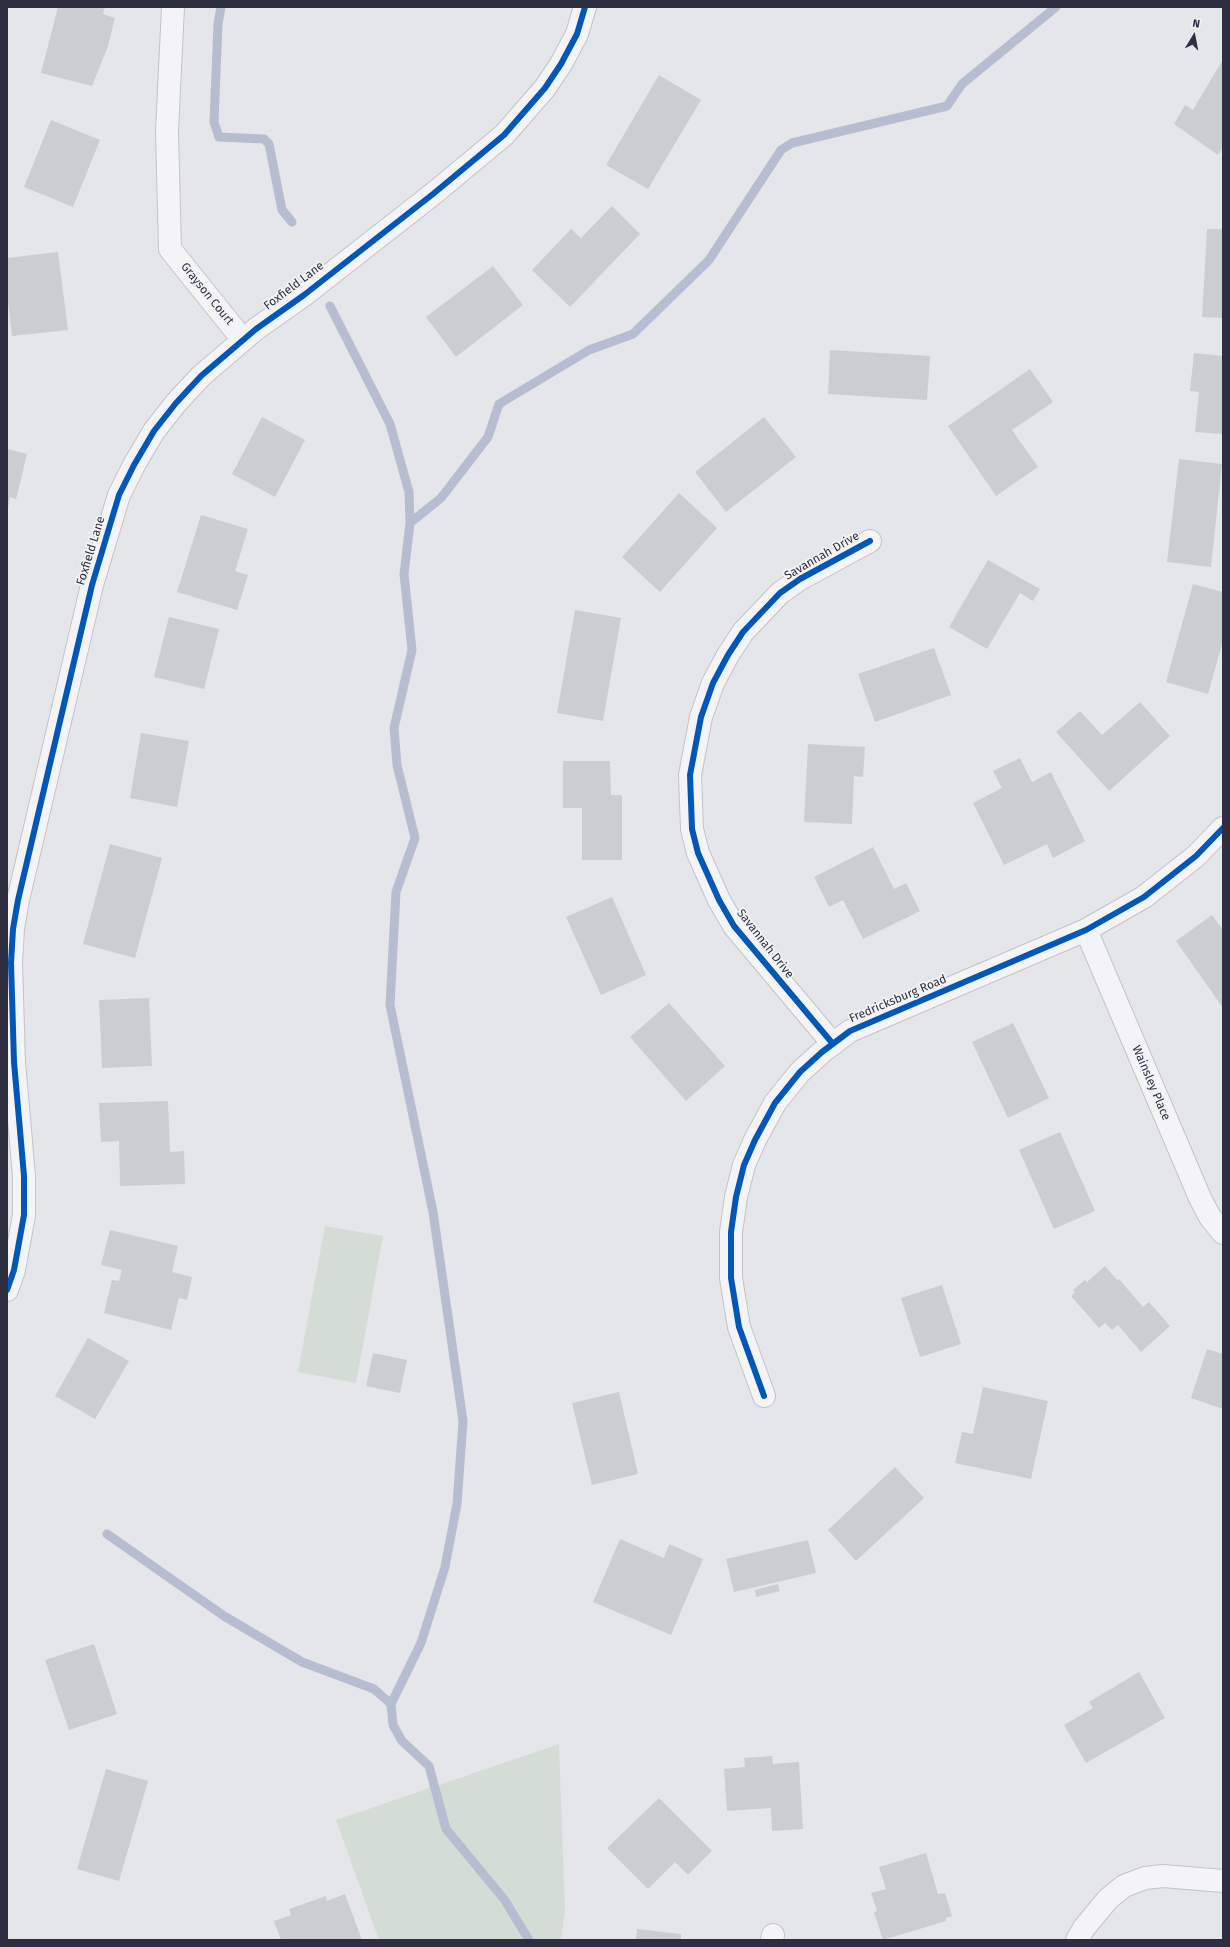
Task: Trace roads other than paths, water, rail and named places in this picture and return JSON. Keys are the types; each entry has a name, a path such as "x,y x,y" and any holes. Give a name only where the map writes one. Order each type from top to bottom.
{"street":[{"name":"Grayson Court","path":"173,7 167,132 170,249 243,340"},
{"name":"Foxfield Lane","path":"7,1290 14,1270 24,1215 24,1176 13,1039 11,963 13,929 18,900 92,585 119,495 134,465 154,431 176,403 201,376 243,340 433,194 504,135 545,88 561,64 577,34 585,7"},
{"name":"Savannah Drive","path":"833,1044 734,926 719,900 698,853 692,829 690,775 701,717 714,683 728,655 742,632 761,611 800,579 870,541"},
{"name":"Fredricksburg Road","path":"764,1396 739,1327 731,1278 732,1232 736,1197 744,1165 755,1140 775,1103 800,1072 850,1031 1086,930 1144,897 1196,856 1223,828"},
{"name":"Wainsley Place","path":"1086,930 1200,1198 1210,1217 1223,1233"},
{"path":"1078,1940 1084,1928 1108,1899 1124,1886 1145,1878 1163,1876 1222,1882"}],"waterway":[{"path":"221,7 218,24 214,122 219,137 264,139 269,144 282,210 292,222"},
{"path":"410,523 441,498 488,437 499,404 589,350 633,334 709,260 781,150 792,143 947,106 962,84 1056,7"},
{"path":"330,306 390,424 409,492 410,523 404,574 412,650 394,728 397,765 415,838 396,892 390,1005 433,1212 463,1421 457,1504 445,1567 421,1643 391,1704 393,1725 402,1741 429,1766 446,1829 504,1899 529,1940"},
{"path":"107,1534 224,1616 302,1662 374,1689 391,1704"}]}
